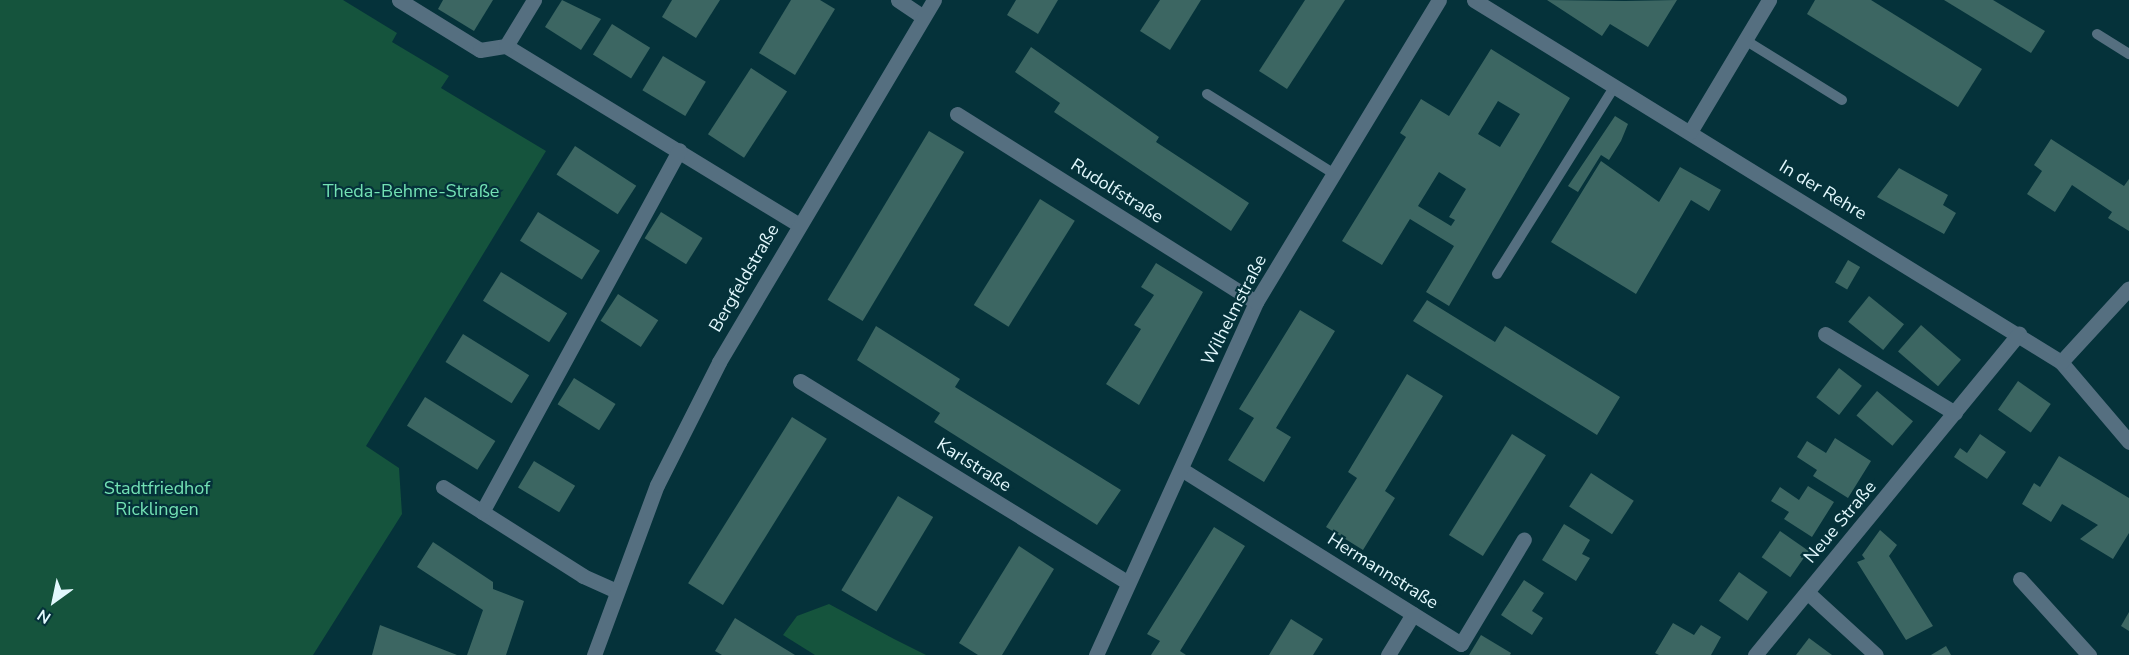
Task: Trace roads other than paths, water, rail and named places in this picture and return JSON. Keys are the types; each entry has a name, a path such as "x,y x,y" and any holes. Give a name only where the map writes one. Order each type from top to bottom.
{"street":[{"path":"399,0 480,50 506,46 798,224"},
{"path":"506,46 534,0"},
{"path":"898,0 923,17"},
{"name":"Bergfeldstraße","path":"594,655 657,485 718,362 798,224 934,0"},
{"name":"Wilhelmstraße","path":"1096,655 1256,302 1439,0"},
{"name":"In der Rehre","path":"1474,0 2061,362 2129,442"},
{"path":"1690,132 1769,0"},
{"name":"Rudolfstraße","path":"957,114 1256,302"},
{"path":"482,512 679,150"},
{"path":"2061,362 2129,288"},
{"path":"1825,334 1954,413"},
{"name":"Neue Straße","path":"1755,655 2019,334"},
{"name":"Karlstraße","path":"800,381 1128,583"},
{"name":"Hermannstraße","path":"1181,469 1461,644 1524,539"},
{"path":"443,487 583,576 617,591"},
{"path":"2020,579 2089,655"},
{"path":"1807,592 1876,655"},
{"path":"1388,655 1413,614"}],"lane":[{"path":"2097,34 2129,54"},
{"path":"1745,39 1842,100"},
{"path":"1497,274 1615,86"},
{"path":"1207,94 1333,173"}],"park label":[{"name":"Theda-Behme-Straße","path":"411,191"},
{"name":"Stadtfriedhof Ricklingen","path":"157,499"}]}
